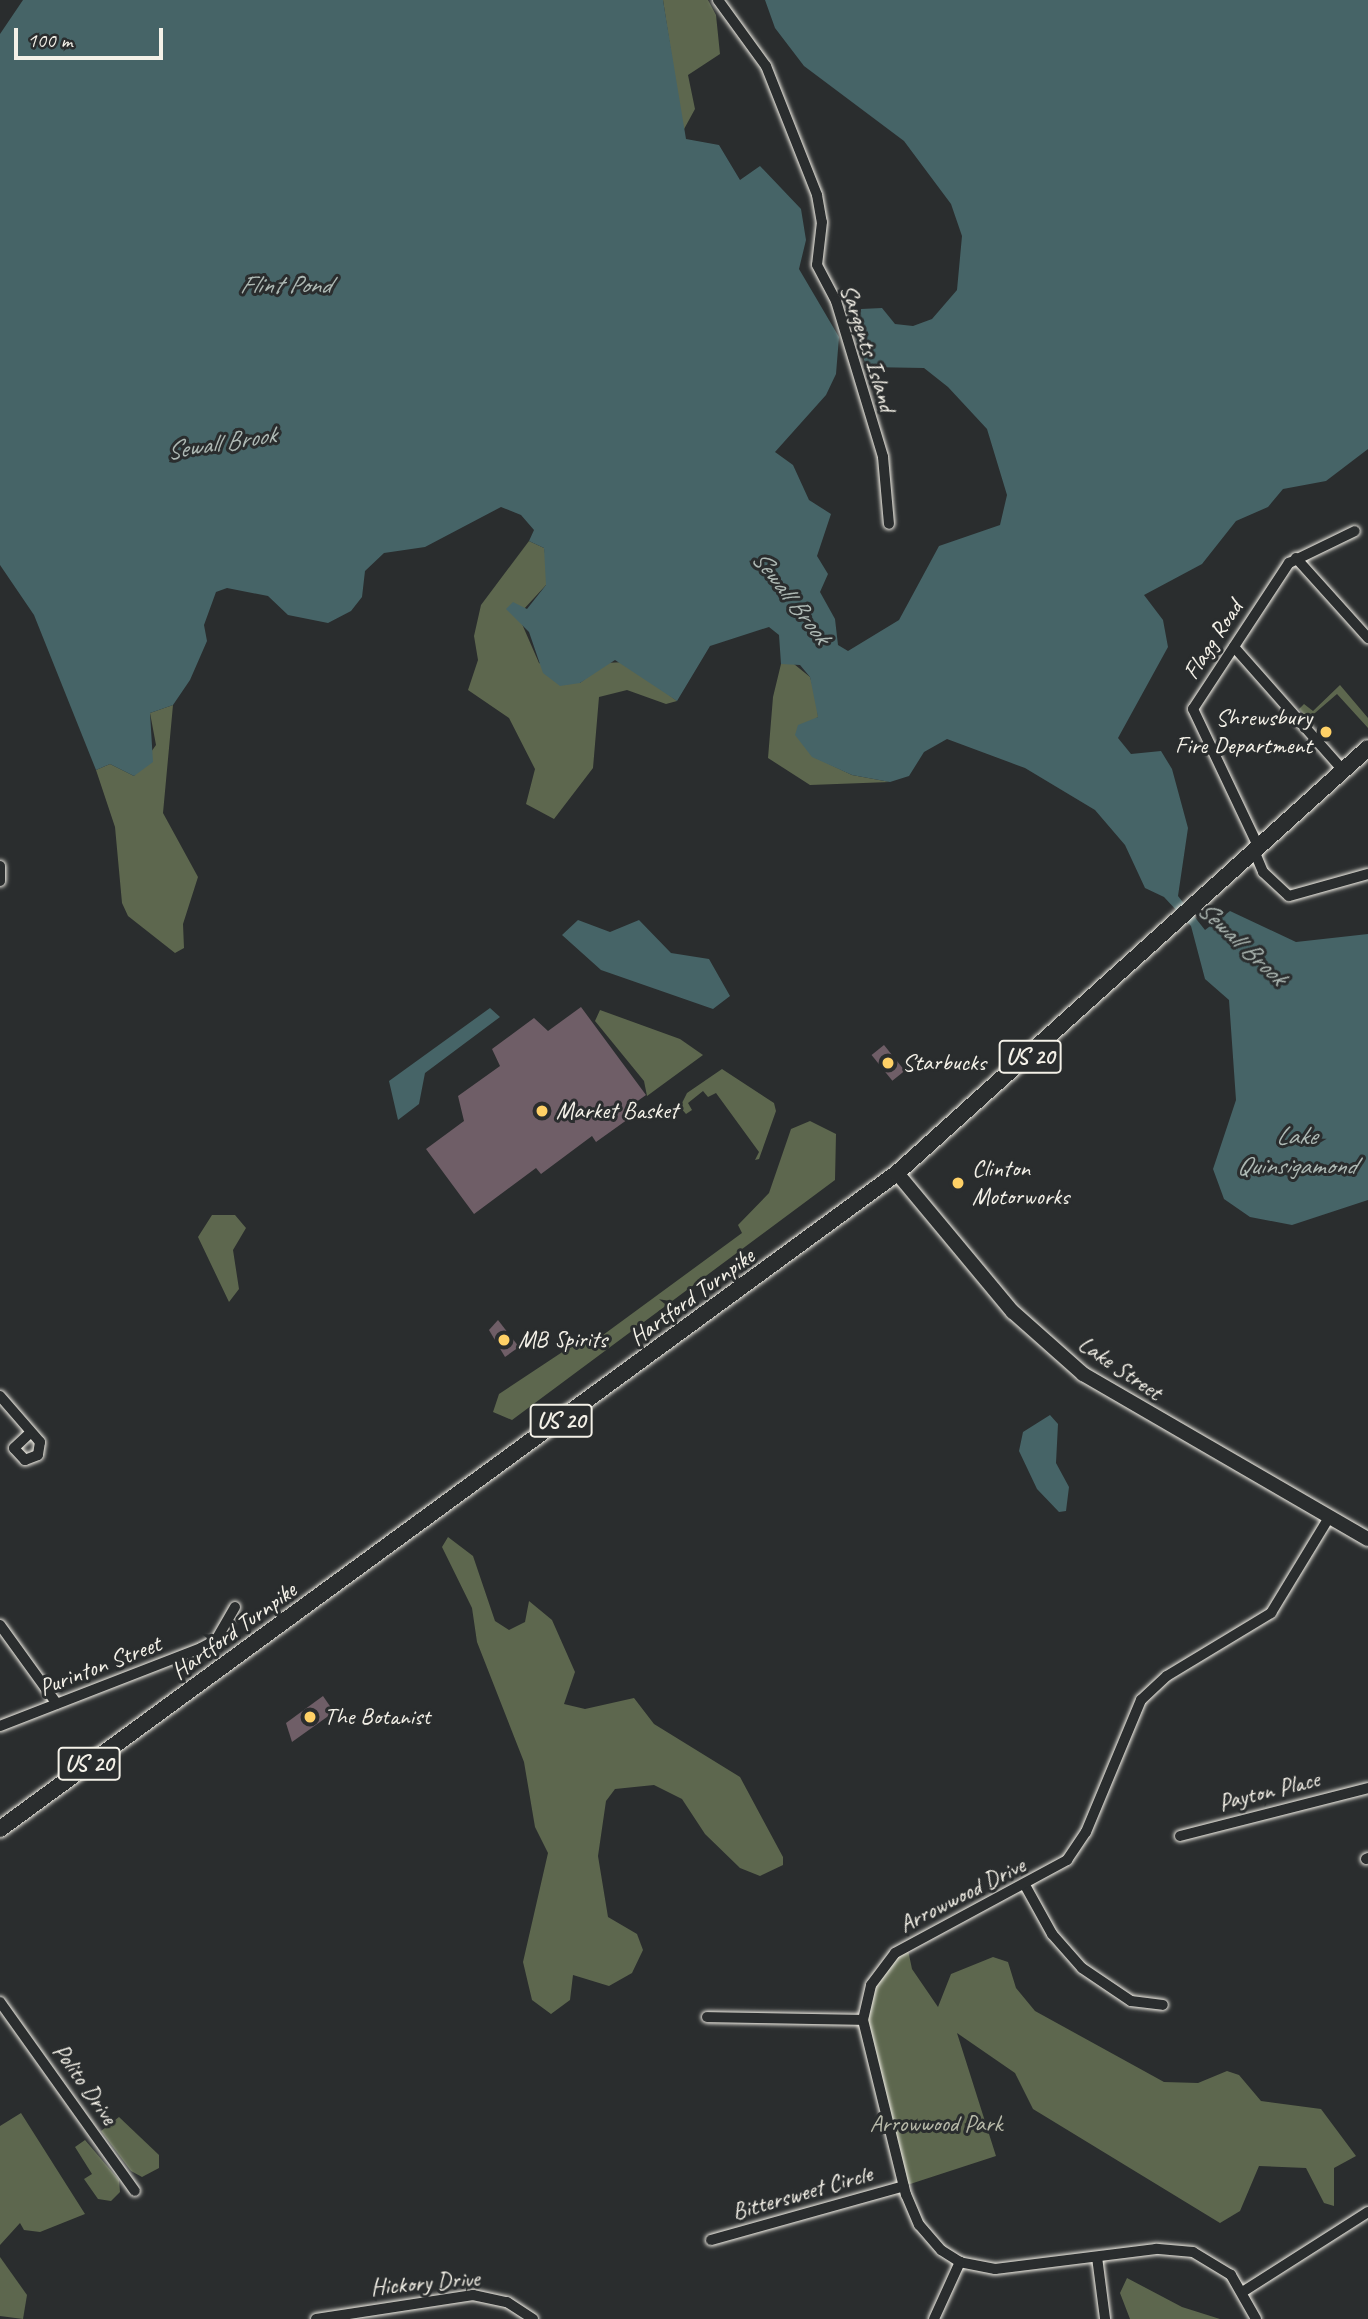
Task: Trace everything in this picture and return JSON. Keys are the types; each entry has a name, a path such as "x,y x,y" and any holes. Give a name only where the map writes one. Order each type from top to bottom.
{"main road":[{"name":"Hartford Turnpike","path":"0,1829 897,1173 1368,748"},
{"name":"Lake Street","path":"897,1173 1002,1300 1060,1356 1327,1521 1368,1538"}],"street":[{"name":"Sargents Island","path":"718,0 766,66 817,195 822,222 817,265 836,301 883,457 889,524"},
{"path":"1355,531 1296,558 1368,638"},
{"name":"Flagg Road","path":"1257,850 1193,713 1234,647 1296,558"},
{"path":"1234,647 1343,770"},
{"path":"1257,850 1263,872 1290,896 1368,874"},
{"path":"0,866 0,881"},
{"path":"0,1396 29,1434"},
{"name":"Arrowwood Drive","path":"1256,2319 1244,2291 1223,2268 1193,2252 1097,2257 995,2269 960,2262 925,2234 904,2186 863,2020 870,1985 895,1952 1059,1868 1081,1842 1146,1694 1271,1613 1327,1521"},
{"name":"Purinton Street","path":"0,1726 203,1647 216,1640 235,1606"},
{"path":"0,1625 57,1704"},
{"name":"Payton Place","path":"1180,1836 1368,1788"},
{"path":"1026,1887 1052,1934 1082,1968 1130,2001 1163,2005"},
{"name":"Polito Drive","path":"0,2002 135,2191"},
{"path":"707,2017 863,2020"},
{"name":"Bittersweet Circle","path":"711,2240 904,2186"},
{"path":"1244,2291 1368,2212"},
{"path":"1097,2257 1105,2319"},
{"path":"934,2319 960,2262"},
{"name":"Hickory Drive","path":"316,2319 473,2295 507,2302 533,2319"}],"green space":[{"path":"663,0 708,0 716,15 720,54 688,75 695,109 683,131"},
{"path":"529,541 544,548 548,570 546,585 523,610 522,624 539,663 580,683 605,663 625,662 677,701 666,704 627,690 599,697 593,768 554,819 526,804 535,769 509,718 468,690 478,660 474,636 481,605"},
{"path":"789,660 810,677 817,700 818,717 806,725 804,744 812,756 852,775 890,782 810,785 768,758 773,697 781,664"},
{"path":"1340,685 1368,718 1368,728 1337,694 1308,719 1299,709 1304,704 1313,711"},
{"path":"173,705 163,813 198,877 183,924 184,948 175,953 128,916 122,903 115,827 96,770 110,764 134,776 156,745 150,713"},
{"path":"600,1010 680,1039 703,1055 647,1096 644,1081 595,1021"},
{"path":"722,1069 774,1103 776,1111 759,1159 755,1160 759,1152 716,1093 708,1097 703,1091 688,1103 692,1110 686,1114 680,1107 687,1093"},
{"path":"810,1121 836,1134 835,1180 512,1420 493,1412 499,1394 582,1339 588,1346 742,1233 738,1225 769,1193 791,1129"},
{"path":"212,1215 235,1215 246,1228 233,1250 239,1289 229,1302 198,1237"},
{"path":"448,1537 473,1556 495,1621 509,1630 525,1622 529,1601 552,1620 575,1672 564,1704 585,1709 634,1698 654,1724 740,1777 783,1857 783,1865 760,1876 740,1868 705,1834 682,1799 654,1785 615,1789 606,1801 598,1856 608,1917 637,1934 643,1950 632,1973 609,1986 573,1975 570,2000 551,2014 532,2000 523,1962 548,1853 535,1827 524,1762 477,1642 472,1608 442,1547"},
{"name":"Arrowwood Park","path":"907,1945 912,1969 938,2007 951,1974 993,1957 1008,1962 1016,1988 1035,2011 1164,2082 1198,2083 1227,2071 1239,2075 1261,2101 1321,2109 1356,2156 1334,2168 1334,2206 1324,2203 1306,2168 1259,2166 1240,2211 1220,2223 1033,2109 1015,2073 957,2033 996,2156 904,2186 870,2067 867,1996"},
{"path":"21,2113 85,2214 40,2232 24,2230 20,2223 0,2245 0,2126"},
{"path":"119,2117 159,2155 159,2168 142,2177 131,2171 101,2131"},
{"path":"85,2140 119,2180 120,2192 111,2201 98,2199 84,2179 92,2174 75,2147"},
{"path":"0,2257 27,2295 23,2319 0,2316"},
{"path":"1127,2278 1182,2307 1220,2319 1130,2319 1120,2293"}],"water":[{"name":"Flint Pond","path":"23,0 663,0 686,139 719,145 740,180 760,166 801,209 806,240 799,269 839,337 836,374 826,395 775,452 793,465 809,500 831,514 817,556 828,574 820,592 835,619 838,645 848,651 899,620 939,546 1000,525 1007,495 987,429 948,387 924,368 867,367 856,340 861,309 882,308 895,324 913,326 932,319 957,290 962,236 951,204 904,141 804,66 775,28 765,0 1368,0 1368,449 1326,481 1283,489 1268,507 1236,521 1202,564 1144,595 1163,620 1168,647 1118,738 1131,754 1161,751 1172,769 1188,828 1178,896 1205,930 1230,911 1296,942 1368,934 1368,1200 1292,1225 1250,1217 1224,1199 1213,1169 1236,1100 1229,1000 1205,979 1191,926 1164,897 1145,888 1125,845 1095,810 1025,768 947,739 924,752 909,776 890,782 852,775 812,757 795,735 798,725 818,717 810,677 800,665 781,664 779,635 769,627 710,646 677,701 615,660 580,683 560,686 543,673 529,632 506,609 513,602 527,609 546,585 544,548 529,541 534,530 521,515 501,507 425,547 384,553 365,571 362,597 351,611 328,623 288,615 268,596 227,588 216,592 204,625 207,641 190,680 173,705 150,713 153,762 134,776 110,764 96,770 34,615 0,565 0,34"},
{"path":"578,920 610,932 639,920 671,953 709,959 730,996 713,1009 601,970 562,935"},
{"path":"490,1008 500,1017 425,1073 419,1104 398,1120 389,1081"},
{"path":"1050,1415 1058,1424 1056,1463 1069,1487 1066,1511 1059,1512 1037,1489 1019,1451 1023,1432"}],"building":[{"name":"Market Basket","path":"581,1007 646,1095 625,1110 631,1117 596,1142 592,1136 541,1174 536,1168 474,1214 426,1149 464,1121 458,1096 500,1066 492,1049 534,1018 548,1031"},
{"name":"Starbucks","path":"884,1045 905,1071 892,1081 872,1055"},
{"name":"MB Spirits","path":"498,1320 519,1347 505,1357 489,1330"},
{"name":"The Botanist","path":"323,1696 334,1712 292,1742 286,1723"}],"place":[{"name":"Shrewsbury Fire Department","path":"1326,732"},
{"name":"Starbucks","path":"888,1063"},
{"name":"Market Basket","path":"542,1111"},
{"name":"Clinton Motorworks","path":"958,1183"},
{"name":"MB Spirits","path":"504,1340"},
{"name":"The Botanist","path":"310,1717"}],"water label":[{"name":"Sewall Brook","path":"221,443"},
{"name":"Sewall Brook","path":"791,597"},
{"name":"Sewall Brook","path":"1242,943"},
{"name":"Lake Quinsigamond","path":"1296,1151"}]}
